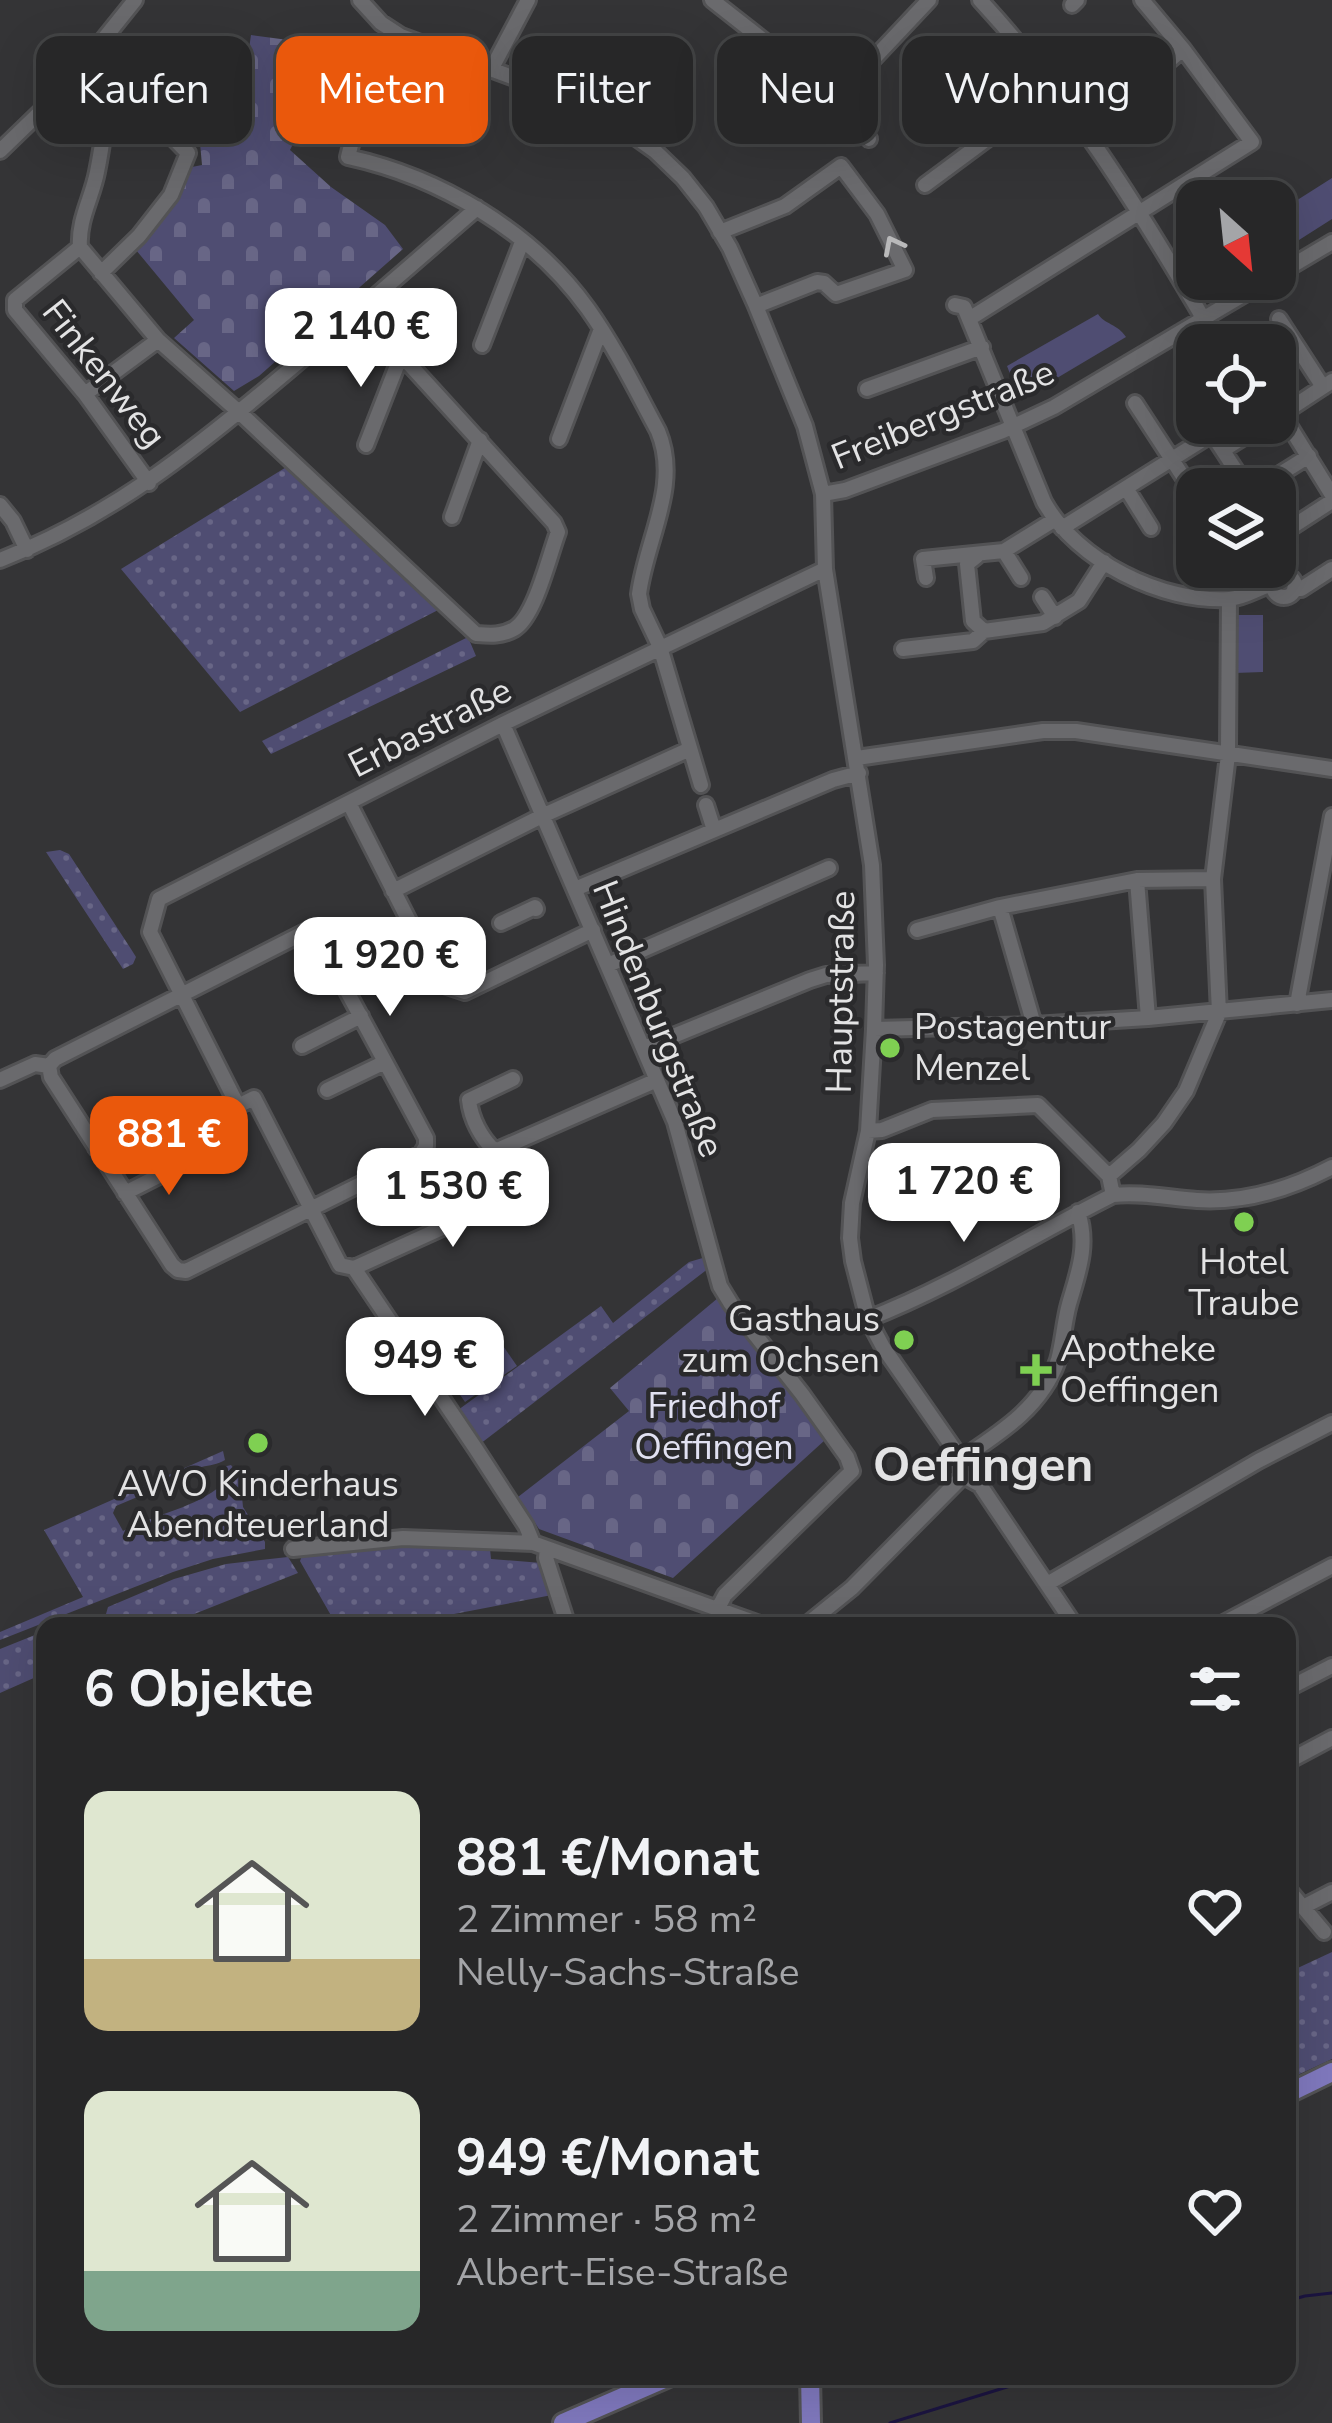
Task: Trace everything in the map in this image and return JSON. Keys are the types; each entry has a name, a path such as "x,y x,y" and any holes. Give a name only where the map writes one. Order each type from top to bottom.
{"main road":[{"path":"1296,2090 1332,2072"},
{"path":"563,2423 650,2385"},
{"path":"810,2385 812,2423"}],"street":[{"path":"107,36 135,0"},
{"name":"Hauptstraße","path":"360,0 401,36 492,68 624,129 655,151 706,207 756,306 805,426 823,494 825,569 875,897 868,1131 852,1203 850,1238 856,1278 868,1319 883,1347 1069,1617"},
{"path":"492,68 528,0"},
{"path":"878,54 929,0"},
{"path":"980,0 1013,36"},
{"path":"969,319 1252,142 1142,0"},
{"path":"716,1 760,36"},
{"path":"1173,58 1183,50"},
{"path":"0,152 36,117"},
{"path":"100,144 80,247 158,340 476,634 496,635 514,629 527,618 558,532 554,523 360,310"},
{"path":"101,272 139,236 171,195 188,153 179,144"},
{"path":"350,144 347,157 414,175 477,208 566,283 601,329 665,448 667,478 639,594 660,647 700,785"},
{"path":"925,185 980,144"},
{"path":"1092,144 1141,212 1203,318"},
{"path":"720,232 785,206 841,166 877,214 905,270 836,295 824,284 803,287 756,306"},
{"path":"0,560 149,483 477,208"},
{"path":"482,345 522,242"},
{"name":"Freibergstraße","path":"1296,263 1332,242"},
{"name":"Finkenweg","path":"80,247 14,300 16,310 149,483"},
{"name":"Freibergstraße","path":"823,494 1013,427 1233,300"},
{"path":"956,304 964,308 1058,524 1085,550 1157,589 1192,599 1244,597 1270,588"},
{"path":"1279,319 1327,384 1296,404"},
{"path":"559,440 601,329"},
{"path":"85,394 158,340"},
{"path":"867,389 982,347"},
{"path":"366,445 402,353"},
{"path":"1135,403 1176,468"},
{"path":"926,578 923,559 1004,551 1126,488 1213,434 1236,468"},
{"path":"1296,439 1332,498 1296,525"},
{"path":"452,518 480,440"},
{"path":"1222,450 1231,444"},
{"path":"1288,468 1309,456"},
{"path":"1126,488 1150,528"},
{"path":"0,505 26,550"},
{"path":"1004,551 1021,578"},
{"path":"981,554 967,564 973,621 984,631"},
{"path":"904,649 973,641 984,631 1042,623 1079,601 1104,562"},
{"name":"Erbastraße","path":"310,1208 254,1098 238,1106 181,996 150,932 159,898 503,724 825,569"},
{"path":"1296,587 1301,589 1332,569"},
{"path":"1042,597 1055,616"},
{"path":"1108,1176 1139,1150 1186,1091 1219,1013 1213,879 1228,752 1229,599"},
{"name":"Hindenburgstraße","path":"503,724 675,1122 720,1286 847,1457 852,1471 725,1595 718,1608"},
{"path":"575,889 833,780 858,765 1042,731 1146,740 1332,769"},
{"path":"393,891 689,749"},
{"path":"349,803 441,984 465,992 593,930"},
{"path":"706,805 714,830"},
{"path":"1297,1004 1332,817"},
{"path":"608,965 829,868"},
{"path":"916,930 1000,907 1137,880 1213,879"},
{"path":"1137,880 1148,1018"},
{"path":"1000,907 1034,1025"},
{"path":"501,923 536,909"},
{"path":"313,928 426,1138 426,1146 421,1154 187,1270 178,1270 51,1077 49,1066 313,928"},
{"path":"644,1048 810,980 876,974"},
{"path":"874,1029 1148,1018 1332,1000"},
{"path":"302,1046 361,1016"},
{"path":"327,1090 385,1062"},
{"path":"0,1080 35,1064 49,1066"},
{"path":"513,1079 469,1100 470,1112 495,1150 657,1079"},
{"path":"868,1131 932,1110 1038,1105 1108,1176 1112,1195"},
{"path":"96,1148 160,1115"},
{"path":"125,1193 190,1160"},
{"path":"868,1319 903,1306 1112,1195 1237,1199 1281,1190 1332,1167"},
{"path":"347,1266 532,1186"},
{"path":"310,1208 540,1546 565,1617"},
{"path":"816,1617 852,1588 962,1467 1027,1410 1050,1378 1083,1252 1078,1212"},
{"path":"1047,1584 1328,1425 1332,1442"},
{"path":"292,1549 404,1538 540,1546 742,1617"},
{"path":"1235,1617 1332,1566"},
{"path":"1296,1684 1332,1666"},
{"path":"1296,1757 1332,1738"},
{"path":"1303,1907 1332,1892"},
{"path":"1296,1899 1324,1932"}],"green space":[{"path":"251,36 276,38 276,144 293,144 290,150 331,187 385,225 403,249 259,376 234,391 174,338 194,320 136,250 180,196 192,167 202,165 200,144 252,144"},
{"path":"1332,178 1332,219 1299,240 1296,201"},
{"path":"1098,314 1126,337 1020,400 1007,366"},
{"path":"288,466 442,608 240,712 121,569"},
{"path":"1235,615 1263,615 1263,672 1235,673"},
{"path":"468,637 476,656 271,754 262,741"},
{"path":"46,852 69,854 131,949 136,957 133,964 123,969"},
{"path":"706,1257 709,1268 480,1444 458,1410 601,1306 613,1323 689,1262"},
{"name":"Friedhof Oeffingen","path":"718,1298 796,1395 825,1440 673,1578 539,1529 518,1497 629,1411 610,1388"},
{"path":"499,1340 517,1366 465,1402 447,1376"},
{"path":"223,1451 225,1460 116,1506 113,1513 123,1531 204,1497 227,1480 223,1467 231,1465 240,1477 243,1507 265,1549 173,1572 59,1617 36,1617 36,1626 0,1640 0,1632 83,1597 44,1530"},
{"path":"432,1544 490,1549 491,1559 542,1563 552,1595 454,1617 332,1617 300,1561 302,1556"},
{"path":"288,1557 298,1573 187,1617 106,1614 108,1607 174,1579 226,1564"},
{"path":"36,1635 36,1677 0,1693 0,1649"},
{"path":"1332,1952 1332,2059 1296,2076 1296,1969"}],"waterway":[{"path":"1296,2298 1332,2293"},
{"path":"890,2423 1014,2385"}],"place":[{"name":"Postagentur Menzel","path":"890,1048"},
{"name":"Hotel Traube","path":"1244,1222"},
{"name":"Gasthaus zum Ochsen","path":"904,1340"},
{"name":"Apotheke Oeffingen","path":"1036,1370"},
{"name":"AWO Kinderhaus Abendteuerland","path":"258,1443"}],"district":[{"name":"Oeffingen","path":"983,1465"}]}
